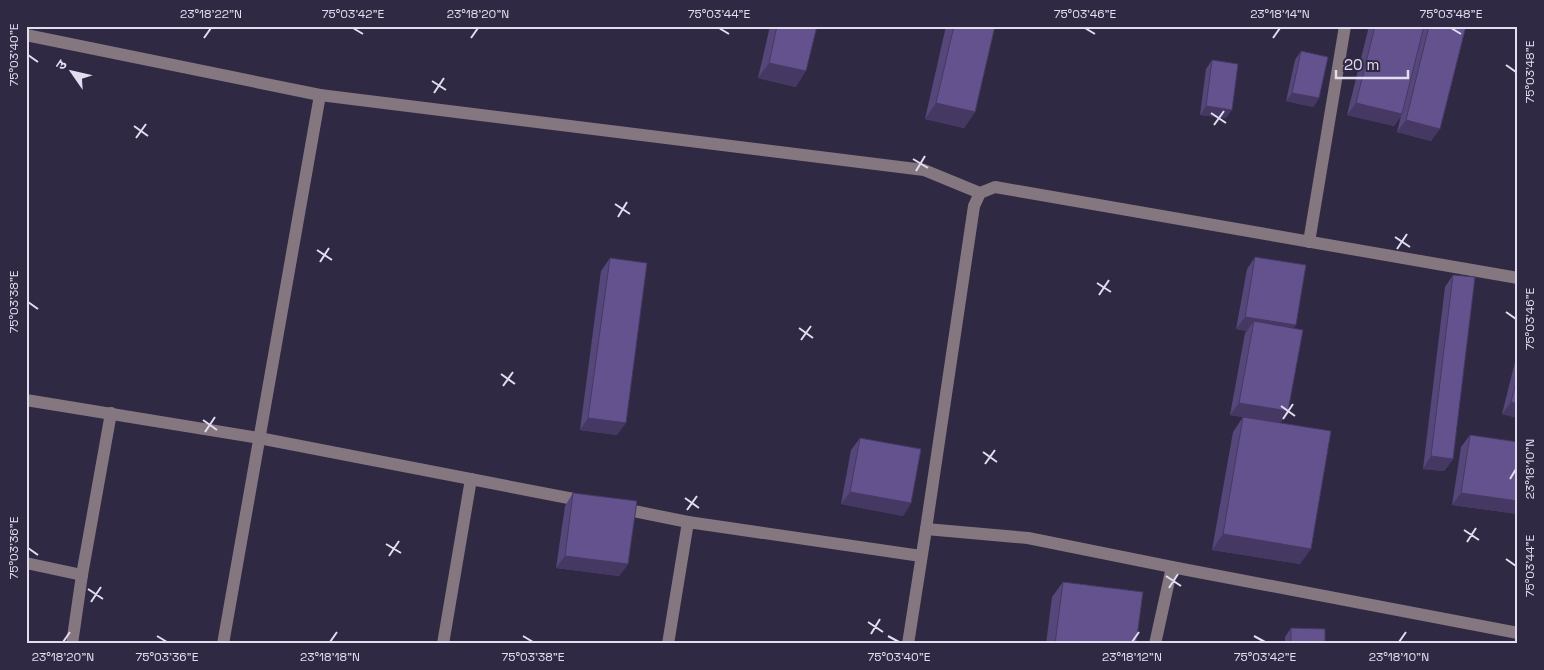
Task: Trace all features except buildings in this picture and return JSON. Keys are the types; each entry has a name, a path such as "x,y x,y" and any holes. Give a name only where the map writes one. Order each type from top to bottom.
{"street":[{"path":"1309,242 1345,26"},
{"path":"26,35 320,95 924,170 980,193"},
{"path":"223,644 320,95"},
{"path":"908,644 974,206 980,193 994,187 1518,278"},
{"path":"26,400 259,438 688,522 921,556"},
{"path":"72,644 82,576 111,414"},
{"path":"443,644 470,479"},
{"path":"668,644 688,522"},
{"path":"926,529 1028,538 1518,633"},
{"path":"26,563 82,576"},
{"path":"1154,644 1172,567"}]}
